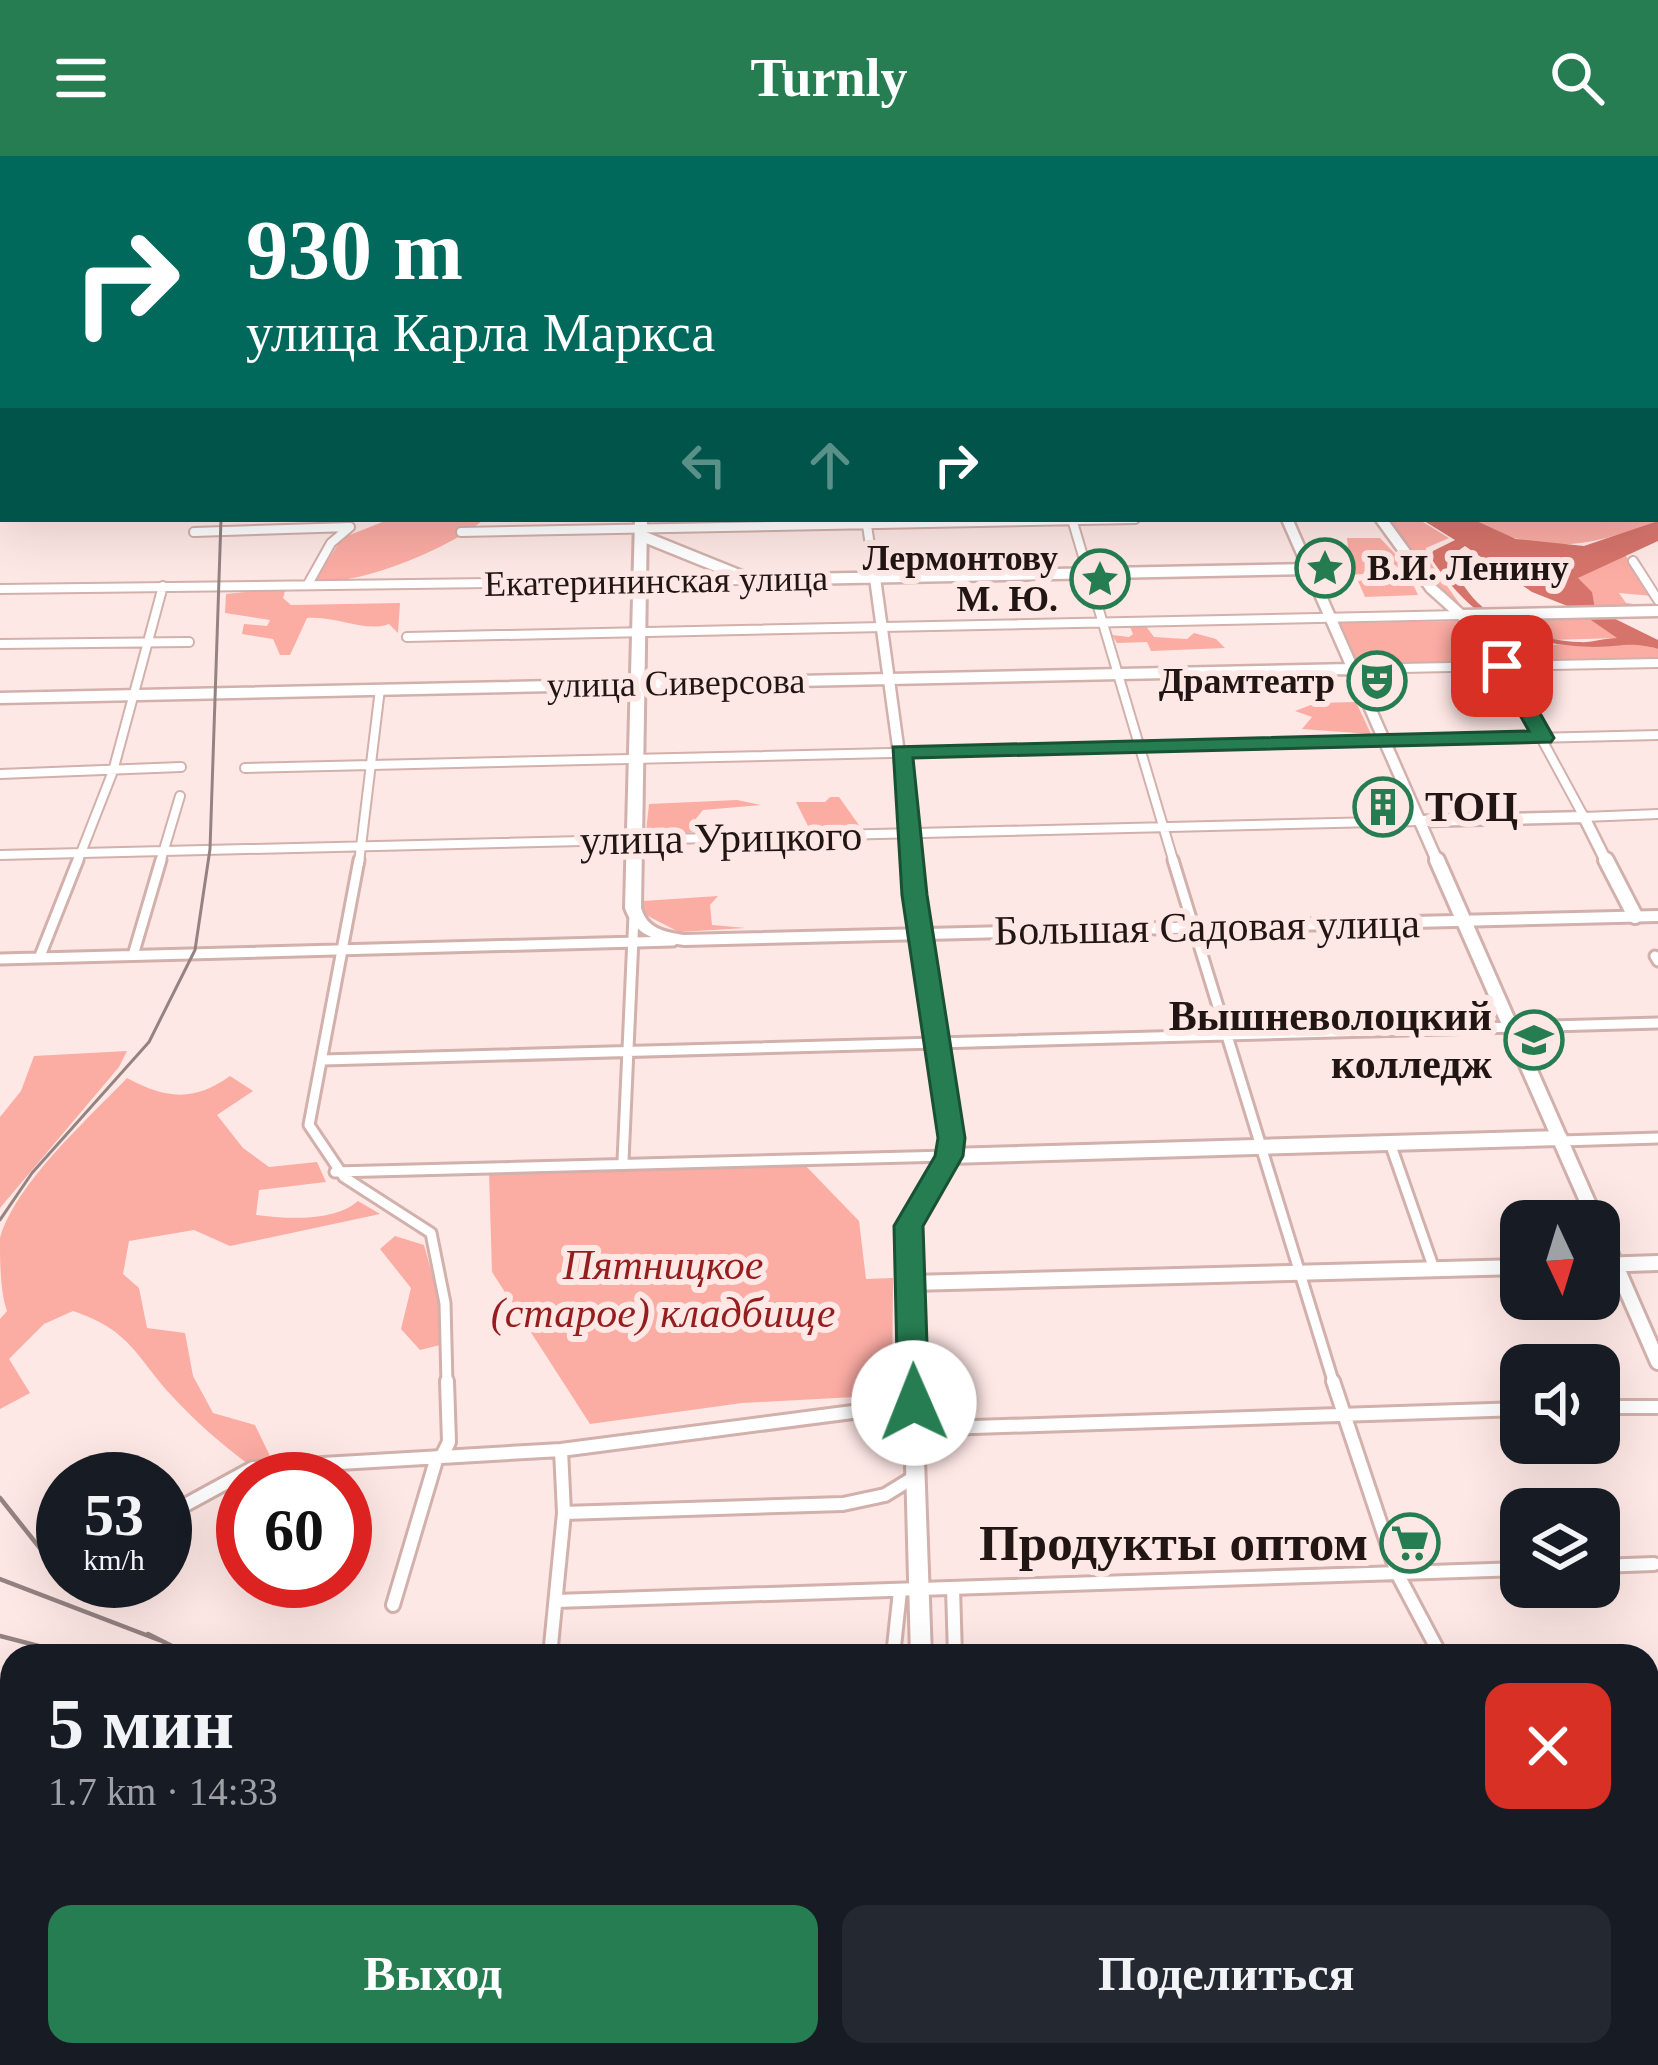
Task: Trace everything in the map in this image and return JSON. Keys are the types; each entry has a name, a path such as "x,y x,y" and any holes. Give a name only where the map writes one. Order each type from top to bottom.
{"highway":[{"path":"634,915 642,528"},
{"name":"Большая Садовая улица","path":"634,915 650,932 684,940 1658,916"}],"main road":[{"path":"919,1644 910,1589 916,1476 909,1226 949,1156 940,1044 920,934"}],"street":[{"path":"461,532 867,522 901,752 920,934"},
{"path":"1073,522 1144,747 1296,1273 1397,1573 1435,1644"},
{"path":"1288,522 1587,1200"},
{"path":"1383,522 1431,588 1467,615"},
{"path":"194,532 350,527 331,543 308,584"},
{"path":"642,528 751,580"},
{"path":"1633,561 1658,599"},
{"name":"Екатерининская улица","path":"0,589 1311,569"},
{"path":"40,956 113,771 129,695 149,643 163,586"},
{"path":"407,637 1658,611"},
{"path":"0,644 189,642"},
{"path":"1352,669 1658,663"},
{"path":"1502,666 1635,916"},
{"name":"улица Сиверсова","path":"0,698 1352,669"},
{"path":"380,689 362,846 309,1125 335,1172 431,1233 446,1304 449,1442 440,1457 393,1606"},
{"path":"245,768 1658,735"},
{"path":"0,774 181,767"},
{"path":"134,952 180,796"},
{"name":"улица Урицкого","path":"0,854 1658,814"},
{"path":"623,1161 634,915"},
{"name":"Большая Садовая улица","path":"0,959 684,940"},
{"path":"323,1060 1658,1023"},
{"path":"335,1172 1658,1138"},
{"path":"1390,1143 1434,1269"},
{"path":"1620,1264 1658,1263"},
{"path":"911,1283 1500,1267"},
{"path":"1620,1289 1658,1362"},
{"path":"372,1460 561,1450 914,1403"},
{"path":"1620,1407 1658,1407"},
{"path":"915,1429 1500,1409"},
{"path":"551,1644 564,1514 561,1450"},
{"path":"564,1514 843,1504 885,1495 916,1476"},
{"path":"1620,1565 1654,1564"},
{"path":"556,1601 1500,1570"},
{"path":"953,1588 955,1644"},
{"path":"896,1644 910,1589"}],"green space":[{"path":"382,522 480,522 451,541 378,572 332,581 316,579 342,538"},
{"path":"1390,522 1423,522 1449,538 1426,548 1427,558 1462,607 1430,579"},
{"path":"1478,522 1655,522 1609,537 1565,544 1543,544"},
{"path":"1347,538 1380,538 1403,562 1418,595 1365,597 1358,581 1405,574 1387,558 1371,559 1363,574 1332,576 1333,564 1323,557 1349,556"},
{"path":"1624,553 1653,596 1619,593 1626,603 1656,607 1595,608 1577,578"},
{"path":"286,588 283,598 291,605 400,603 398,633 389,624 307,618 290,655 280,655 273,639 242,634 244,624 267,626 270,620 225,613 226,594"},
{"path":"1498,618 1589,618 1618,638 1551,640"},
{"path":"1460,621 1497,663 1366,666 1357,661 1339,623"},
{"path":"1145,625 1154,637 1187,639 1194,633 1216,639 1225,648 1151,651 1147,642 1117,643 1112,635 1129,637 1133,634 1130,627"},
{"path":"1630,641 1658,649 1658,661 1532,663 1525,650 1551,645"},
{"path":"1356,702 1371,734 1302,729 1312,717 1295,711 1316,703"},
{"path":"839,797 861,828 810,830 796,802 825,802"},
{"path":"737,800 761,805 703,810 694,821 701,831 656,837 646,832 649,804"},
{"path":"718,896 710,905 712,925 746,928 679,932 644,914 643,901"},
{"path":"127,1051 119,1067 0,1208 0,1117 21,1091 34,1056"},
{"path":"230,1076 253,1091 217,1115 243,1148 269,1167 317,1162 326,1182 259,1190 256,1215 323,1216 358,1201 380,1214 230,1246 194,1230 129,1241 123,1274 139,1288 147,1328 185,1333 193,1376 213,1413 255,1425 268,1452 233,1452 189,1414 120,1335 73,1311 44,1324 9,1359 30,1393 0,1409 0,1319 7,1311 0,1238 21,1196 127,1078 180,1095"},
{"name":"Пятницкое (старое) кладбище","path":"801,1161 859,1221 866,1279 893,1278 892,1395 742,1403 590,1424 492,1272 489,1172"},
{"path":"395,1236 424,1245 438,1296 440,1345 420,1350 401,1329 411,1288 380,1249"}],"shaded area":[{"path":"1426,522 1479,522 1516,539 1584,546 1658,522 1658,541 1578,578 1592,592 1595,609 1658,640 1658,649 1568,645 1521,635 1463,598 1431,558 1433,551 1455,540","holes":["1465,546 1532,592 1575,609 1617,638 1579,642 1518,629 1469,592 1452,555"]}],"railway":[{"path":"0,1220 32,1173 149,1042 195,950 210,849 221,522"},
{"path":"0,1498 36,1543"},
{"path":"0,1579 159,1640"},
{"path":"148,1634 168,1644"},
{"path":"0,1636 31,1644"}],"place":[{"name":"В.И. Ленину","path":"1325,568"},
{"name":"Лермонтову М. Ю.","path":"1100,579"},
{"name":"Драмтеатр","path":"1377,681"},
{"name":"ТОЦ","path":"1383,807"},
{"name":"Вышневолоцкий колледж","path":"1534,1040"},
{"name":"Продукты оптом","path":"1410,1543"}],"route":[{"path":"914,1403 909,1226 949,1156 952,1138 914,895 901,752 1543,738 1502,666"}]}
